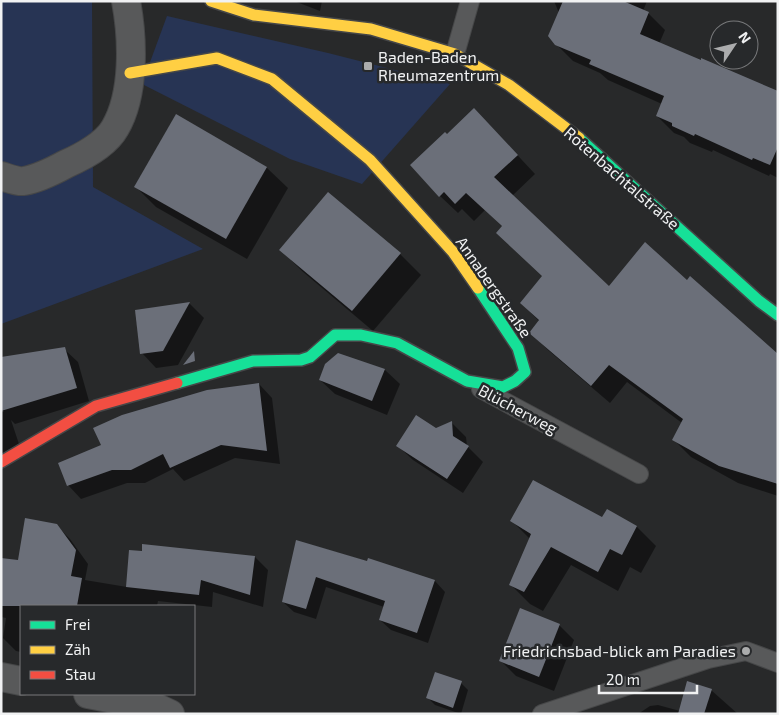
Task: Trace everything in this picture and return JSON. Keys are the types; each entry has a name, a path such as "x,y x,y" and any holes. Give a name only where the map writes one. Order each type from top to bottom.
{"street":[{"path":"1,176 22,181 60,168 90,153 114,129 125,102 130,73 130,22 126,1"},
{"name":"Rotenbachtalstraße","path":"211,1 254,15 371,29 455,54 509,85 587,144 759,301 778,315"},
{"name":"Annabergstraße","path":"1,462 96,406 253,362 301,360 310,357 335,335 361,335 397,344 467,381 503,387 515,382 525,372 518,348 453,252 370,160 272,79 217,58 130,73"},
{"path":"1,677 20,681"},
{"path":"94,695 155,706 170,714"}],"lane":[{"path":"455,54 470,1"},
{"name":"Blücherweg","path":"397,344 639,474"},
{"path":"542,714 708,659 746,651 778,664"}],"shaded area":[{"path":"1,1 92,1 93,187 203,249 1,324"},
{"path":"167,16 328,53 450,84 362,184 290,159 142,84"}],"building":[{"path":"563,1 623,1 649,12 640,34 701,60 701,58 709,61 709,70 729,70 778,91 778,147 770,165 753,158 752,160 695,134 694,136 672,126 672,123 656,116 664,96 589,64 591,60 555,45 548,36"},
{"path":"474,108 518,155 494,177 609,286 645,242 687,280 690,276 778,354 778,484 719,466 672,440 683,419 609,365 591,386 529,333 539,320 520,303 542,276 496,233 502,226 466,193 455,204 444,192 439,197 410,165"},
{"path":"176,114 267,167 226,239 134,187"},
{"path":"328,192 401,253 352,311 279,250"},
{"path":"190,302 163,351 140,354 135,310"},
{"path":"65,347 77,388 1,411 1,357"},
{"path":"194,351 195,361 183,365"},
{"path":"338,353 385,369 372,401 319,380 325,364"},
{"path":"259,383 267,451 221,445 170,468 163,454 131,470 112,470 67,486 58,463 101,445 93,428 122,415 207,390"},
{"path":"416,415 436,428 452,421 453,436 469,446 447,479 396,446"},
{"path":"533,480 602,517 607,509 637,526 622,555 610,549 598,572 551,547 524,592 509,585 531,534 510,521"},
{"path":"25,518 57,524 76,550 71,576 82,578 77,605 1,606 1,558 18,560"},
{"path":"296,540 367,561 368,558 435,580 417,633 379,620 385,601 316,577 306,609 282,602"},
{"path":"142,544 255,556 250,595 201,580 199,595 126,587 129,550 142,551"},
{"path":"520,608 560,624 539,677 499,661"},
{"path":"435,672 462,681 453,708 426,698"},
{"path":"687,681 712,689 704,714 678,714"}],"traffic: fast":[{"path":"579,138 759,301 778,315"},
{"path":"177,383 253,361 301,360 310,357 335,335 361,335 397,343 467,381 503,387 515,381 525,372 518,348 478,288"}],"traffic: slow":[{"path":"211,1 254,15 371,29 455,54 509,85 579,138"},
{"path":"130,73 217,58 272,79 370,160 453,252 478,288"}],"traffic: jam":[{"path":"1,462 96,406 177,383"}],"place":[{"name":"Baden-Baden Rheumazentrum","path":"368,66"},
{"name":"Friedrichsbad-blick am Paradies","path":"746,651"}]}
